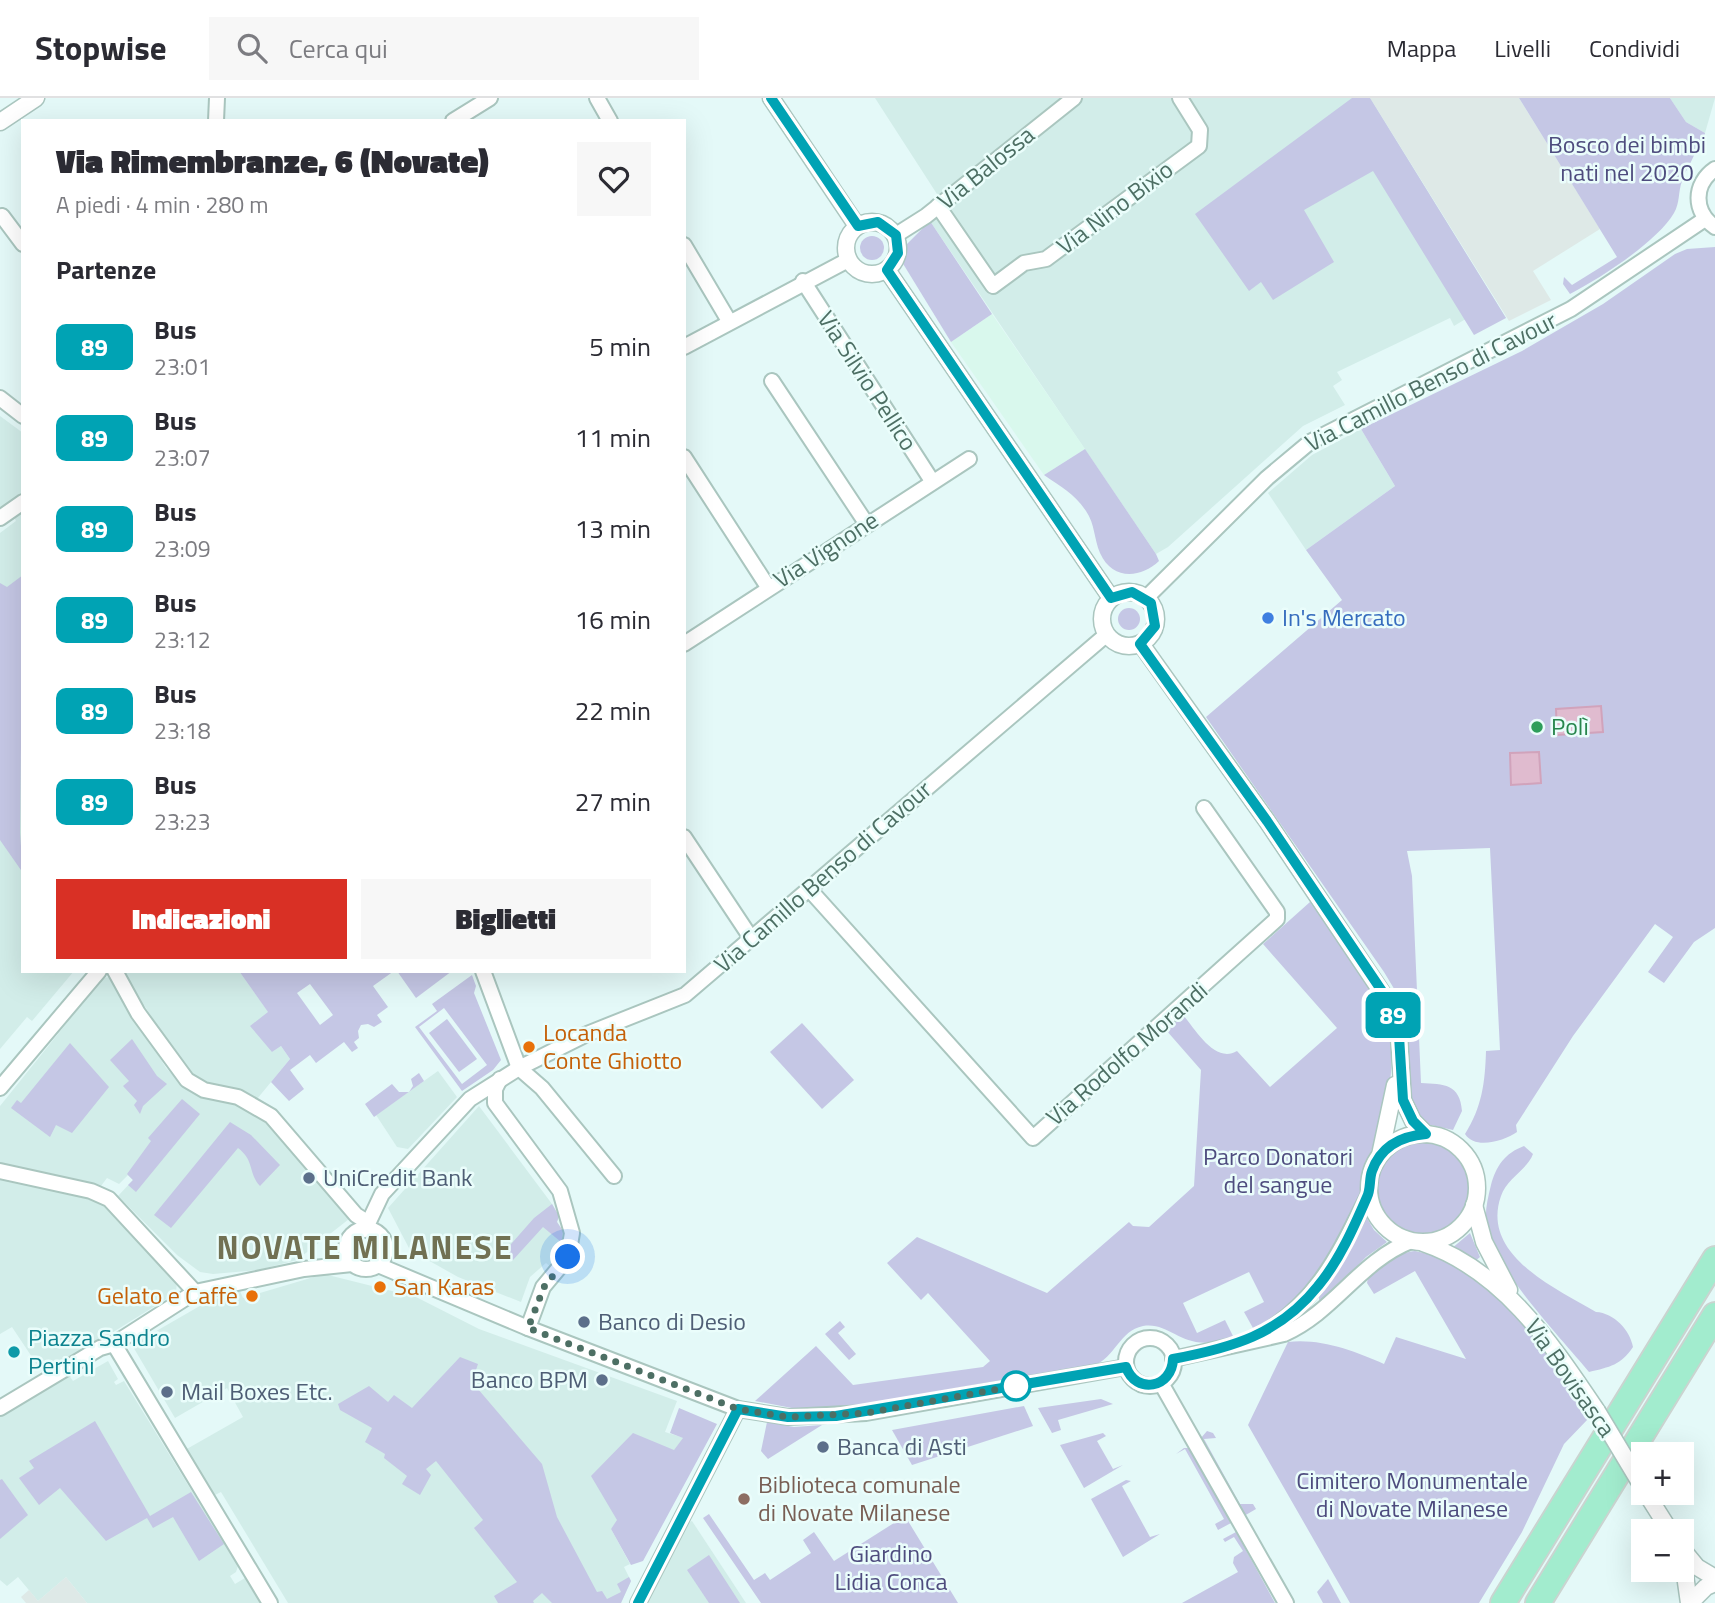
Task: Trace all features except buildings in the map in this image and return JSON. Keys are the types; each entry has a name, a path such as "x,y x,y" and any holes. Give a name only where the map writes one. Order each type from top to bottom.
{"highway":[{"path":"1503,1603 1715,1259"},
{"path":"1538,1603 1715,1315"}],"street":[{"path":"0,122 36,98"},
{"path":"216,119 217,98"},
{"path":"456,119 490,98"},
{"path":"597,98 609,119"},
{"path":"771,98 858,226"},
{"name":"Via Balossa","path":"896,235 938,206 1074,98"},
{"name":"Via Nino Bixio","path":"938,206 993,286 1024,263 1046,260 1199,146 1200,130 1180,98"},
{"path":"1710,223 1699,206 1699,190 1706,177 1715,169"},
{"path":"2,216 21,241"},
{"path":"878,222 896,235 898,253 887,270 865,274 848,260 848,238 858,226 878,222"},
{"name":"Via Camillo Benso di Cavour","path":"1146,598 1267,478 1310,442 1571,309 1710,223"},
{"path":"686,248 729,321"},
{"path":"686,346 803,281 848,260"},
{"path":"887,270 1111,598"},
{"name":"Via Silvio Pellico","path":"803,281 932,481"},
{"path":"772,381 866,523"},
{"path":"0,398 21,414"},
{"name":"Via Vignone","path":"686,642 969,459"},
{"path":"686,460 768,587"},
{"path":"0,518 21,503"},
{"path":"1132,592 1146,598 1155,611 1155,626 1140,644 1125,647 1106,635 1101,615 1111,598 1132,592"},
{"name":"Via Camillo Benso di Cavour","path":"366,1226 382,1194 470,1099 519,1068 587,1034 681,998 1106,635"},
{"path":"1140,644 1372,975 1393,1014 1401,1048 1403,1100 1413,1121 1426,1134"},
{"name":"Via Rodolfo Morandi","path":"809,888 1033,1138 1277,919 1277,912 1204,808"},
{"path":"686,840 751,938"},
{"path":"0,1088 97,973"},
{"path":"116,973 138,1013 187,1080 204,1090 237,1097 271,1116 366,1226 378,1233 386,1251 413,1277"},
{"path":"484,973 519,1068 535,1080 614,1176"},
{"path":"1252,1340 1281,1321 1319,1286 1343,1248 1369,1194 1371,1171 1380,1155 1401,1048"},
{"path":"500,1079 495,1089 497,1106 562,1196 572,1233 565,1262 544,1287 528,1328"},
{"path":"1369,1194 1378,1219 1399,1236 1416,1241 1439,1240 1455,1231 1475,1205 1477,1184 1466,1155 1445,1138 1426,1134 1400,1139 1380,1155"},
{"path":"0,1171 92,1191 109,1199 195,1292"},
{"name":"Via Bovisasca","path":"1475,1205 1484,1242 1517,1304"},
{"path":"352,1264 346,1246 353,1234 366,1226"},
{"path":"1173,1359 1284,1334 1302,1326 1372,1262 1416,1241"},
{"name":"Via Bovisasca","path":"1416,1241 1447,1251 1475,1266 1517,1304 1571,1371 1631,1467"},
{"path":"378,1265 386,1251"},
{"path":"0,1409 100,1348 114,1344 195,1292 304,1269 352,1264 365,1269 378,1265 413,1277 528,1328 738,1409 788,1417 836,1416 1126,1367"},
{"path":"1149,1338 1166,1345 1173,1359 1170,1373 1161,1383 1139,1383 1126,1367 1131,1347 1149,1338"},
{"path":"114,1344 270,1603"},
{"path":"1161,1383 1286,1603"},
{"path":"638,1603 738,1409"},
{"path":"1689,1603 1715,1580 1694,1562"},
{"path":"1686,1582 1689,1603"}],"shaded area":[{"path":"875,98 1370,98 1506,318 1464,320 1454,326 1450,318 1337,372 1342,380 1333,386 1345,405 1303,426 1168,547 1156,554 930,221 946,208"},
{"path":"1370,98 1519,98 1600,229 1533,271 1551,300 1509,321"},
{"path":"1670,98 1715,98 1705,133 1686,122"},
{"path":"992,314 1085,449 1044,475 951,342"},
{"path":"0,416 21,432 21,496 0,511"},
{"path":"1361,429 1395,486 1306,550 1268,493 1312,455"},
{"path":"21,512 21,588 0,603 0,533 16,521 14,517"},
{"path":"1601,706 1603,732 1557,735 1556,709"},
{"path":"1539,752 1541,783 1511,785 1510,753"},
{"path":"21,757 21,973 72,973 32,1021 27,1017 0,1049 0,840"},
{"path":"124,973 240,973 269,1013 272,1052 281,1046 290,1059 257,1099 234,1088 206,1085 188,1073 144,1005 141,1006"},
{"path":"111,977 166,1068 186,1088 241,1106 265,1122 296,1153 349,1219 297,1260 258,1270 213,1274 200,1272 177,1255 118,1196 133,1180 128,1175 119,1184 107,1178 101,1186 0,1164 0,1106 103,978"},
{"path":"438,1071 457,1097 408,1149 397,1147 376,1115"},
{"path":"479,1106 552,1204 559,1216 557,1222 563,1231 558,1258 551,1267 546,1263 530,1277 521,1302 458,1277 410,1250 388,1208"},
{"path":"0,1177 92,1199 110,1207 177,1281 176,1293 44,1375 12,1327 0,1334"},
{"path":"324,1274 416,1297 479,1329 677,1401 665,1432 684,1438 611,1529 630,1564 624,1567 631,1581 621,1603 288,1603 221,1492 213,1496 185,1450 243,1417 227,1388 175,1418 132,1345 205,1303 240,1291 243,1298"},
{"path":"108,1361 118,1379 114,1382 116,1385 124,1381 238,1566 236,1572 230,1576 235,1584 245,1578 260,1603 87,1603 66,1577 38,1601 18,1577 7,1586 0,1580 0,1415 68,1374 73,1381"},
{"path":"692,1521 746,1603 644,1603 686,1523"},
{"path":"66,1577 87,1603 26,1603 21,1597 29,1590 38,1601"}],"green space":[{"path":"1352,98 1370,98 1506,318 1474,335 1373,171 1304,210 1334,262 1273,300 1261,282 1249,291 1195,214"},
{"name":"Bosco dei bimbi nati nel 2020","path":"1519,98 1670,98 1686,122 1705,133 1704,141 1697,146 1684,176 1676,209 1666,224 1626,259 1570,294 1563,284 1564,277 1572,285 1617,257"},
{"path":"930,221 992,314 951,342 902,262 904,247"},
{"path":"872,236 880,240 884,248 880,256 872,260 864,256 860,248 864,240"},
{"path":"1715,247 1715,928 1694,942 1664,983 1648,972 1673,937 1655,924 1573,1036 1516,1125 1517,1132 1497,1141 1476,1142 1465,1134 1481,1094 1486,1051 1500,1050 1490,848 1407,851 1412,876 1421,1083 1444,1085 1458,1095 1462,1111 1453,1130 1422,1123 1410,1108 1407,1024 1399,997 1206,717 1342,600 1306,550 1395,486 1361,429 1522,351 1603,304 1675,254 1687,249"},
{"path":"1085,449 1156,554 1159,561 1152,567 1127,574 1112,568 1100,553 1086,511 1072,495 1044,475"},
{"path":"21,576 21,870 0,840 0,583 7,587"},
{"path":"1129,608 1139,615 1140,619 1133,629 1129,630 1119,623 1118,619 1125,609"},
{"name":"Parco Donatori del sangue","path":"1310,902 1355,962 1375,995 1388,1029 1391,1066 1386,1103 1362,1177 1362,1192 1356,1208 1328,1262 1297,1301 1253,1328 1244,1312 1264,1302 1249,1272 1183,1303 1197,1333 1225,1320 1233,1336 1216,1341 1191,1341 1163,1328 1143,1326 1128,1333 1107,1357 1093,1366 854,1407 797,1409 755,1401 816,1346 853,1385 983,1367 990,1361 928,1293 921,1300 887,1263 917,1237 1047,1293 1129,1222 1133,1226 1149,1227 1194,1186 1201,1070 1166,1030 1183,1015 1207,1044 1221,1053 1237,1051 1270,1087 1337,1028 1263,944"},
{"path":"240,973 391,973 373,986 388,1007 377,1015 382,1022 374,1027 361,1025 359,1038 354,1042 358,1048 352,1052 344,1042 316,1063 310,1055 290,1070 304,1089 289,1101 271,1082 290,1059 281,1046 272,1052 250,1026 268,1012","holes":["310,984 333,1015 320,1025 297,993"]},
{"path":"398,973 449,973 416,998"},
{"path":"472,975 476,986 474,993 501,1060 493,1070 462,1091 415,1027 437,1011 432,1004","holes":["444,1008 487,1065 462,1084 419,1027"]},
{"path":"447,1019 477,1059 459,1072 429,1033"},
{"path":"802,1023 854,1080 822,1109 770,1052"},
{"path":"132,1039 157,1076 167,1084 143,1106 140,1114 134,1105 137,1101 123,1086 129,1081 110,1060"},
{"path":"70,1043 109,1087 72,1133 56,1125 50,1137 11,1108 17,1100 21,1103"},
{"path":"419,1073 424,1081 409,1092 413,1086 411,1079"},
{"path":"392,1084 399,1092 409,1092 374,1117 365,1104"},
{"path":"182,1099 200,1114 136,1192 128,1185 133,1180 127,1174 151,1141 148,1138"},
{"path":"230,1122 251,1135 280,1165 260,1186 247,1158 238,1148 171,1228 154,1215"},
{"path":"1423,1142 1440,1146 1455,1156 1465,1171 1469,1188 1465,1205 1455,1220 1440,1230 1423,1234 1406,1230 1391,1220 1381,1205 1377,1188 1381,1171 1391,1156 1406,1146"},
{"path":"1524,1146 1533,1154 1501,1196 1497,1217 1502,1236 1512,1253 1543,1281 1596,1312 1615,1319 1625,1329 1633,1347 1624,1358 1609,1367 1589,1372 1528,1300 1490,1239 1486,1213 1493,1178 1507,1156"},
{"path":"552,1204 559,1216 557,1222 563,1231 561,1252 556,1248 561,1242 543,1227 513,1260 504,1252 534,1218"},
{"path":"1365,1215 1374,1230 1387,1242 1366,1257 1327,1298 1319,1300 1319,1295 1339,1267"},
{"path":"1470,1233 1480,1257 1474,1262 1451,1249"},
{"name":"Cimitero Monumentale di Novate Milanese","path":"1415,1251 1443,1260 1469,1274 1494,1294 1537,1342 1588,1419 1564,1444 1522,1532 1479,1603 1350,1603 1248,1425 1288,1342 1325,1344 1384,1364 1396,1337 1466,1359 1415,1271 1374,1294 1367,1283 1373,1270 1379,1265 1393,1257"},
{"path":"840,1321 845,1327 838,1333 856,1354 849,1360 825,1334"},
{"path":"460,1357 478,1364 472,1382 542,1464 557,1517 597,1592 602,1591 607,1599 621,1592 617,1584 629,1577 631,1581 621,1603 552,1603 542,1593 534,1603 498,1603 494,1596 517,1582 474,1528 483,1520 436,1461 426,1469 431,1475 420,1495 402,1484 407,1476 384,1458 385,1454 365,1442 372,1428 340,1410 338,1404 369,1386 388,1402 394,1395 412,1408"},
{"path":"1101,1399 1113,1404 1058,1420 1061,1430 1052,1433 1038,1408"},
{"path":"1024,1406 1033,1426 912,1465 892,1430"},
{"path":"679,1408 717,1424 643,1561 631,1565 611,1529 617,1520 591,1476 633,1433 674,1450 683,1438 670,1433"},
{"path":"95,1421 150,1516 191,1492 224,1544 199,1561 173,1517 153,1528 147,1518 106,1541 60,1488 39,1505 19,1478 34,1468 29,1461"},
{"path":"767,1422 794,1427 822,1425 768,1459 761,1451"},
{"path":"1207,1431 1213,1433 1216,1438 1204,1439 1240,1504 1253,1504 1256,1509 1244,1516 1201,1438"},
{"path":"1103,1433 1106,1436 1097,1441 1113,1469 1123,1465 1084,1488 1060,1445"},
{"path":"1184,1448 1189,1448 1231,1523 1218,1530 1215,1524 1224,1519 1185,1449 1176,1454"},
{"path":"2,1479 28,1515 0,1539 0,1480"},
{"path":"1126,1480 1131,1481 1122,1486 1150,1537 1160,1534 1123,1557 1091,1499"},
{"name":"Giardino Lidia Conca","path":"709,1514 754,1580 765,1573 770,1580 811,1553 803,1540 814,1532 834,1561 905,1516 958,1603 761,1603 703,1518"},
{"path":"1236,1532 1275,1603 1182,1603 1238,1572 1233,1563 1234,1557 1243,1551 1234,1537 1225,1542 1223,1539"},
{"path":"709,1555 740,1603 709,1603 687,1570"},
{"path":"1328,1579 1341,1603 1323,1603 1317,1592"}],"bus line":[{"name":"89","path":"638,1603 738,1409 788,1417 866,1413 1126,1367 1139,1383 1161,1383 1172,1369 1173,1359 1252,1340 1268,1331 1306,1300 1319,1286 1343,1248 1369,1194 1371,1171 1380,1155 1400,1139 1426,1134 1413,1121 1403,1100 1399,1036 1384,994 1267,821 1140,644 1152,633 1155,626 1155,611 1151,603 1132,592 1117,594 1111,598 887,270 896,260 898,253 896,235 886,225 878,222 858,226 771,98"}],"place":[{"name":"In's Mercato","path":"1268,618"},
{"name":"Polì","path":"1537,727"},
{"name":"Locanda Conte Ghiotto","path":"529,1047"},
{"name":"UniCredit Bank","path":"309,1178"},
{"name":"San Karas","path":"380,1287"},
{"name":"Gelato e Caffè","path":"252,1296"},
{"name":"Banco di Desio","path":"584,1322"},
{"name":"Piazza Sandro Pertini","path":"14,1352"},
{"name":"Banco BPM","path":"602,1380"},
{"name":"Mail Boxes Etc.","path":"167,1392"},
{"name":"Banca di Asti","path":"823,1447"},
{"name":"Biblioteca comunale di Novate Milanese","path":"744,1499"}],"district":[{"name":"NOVATE MILANESE","path":"365,1248"}],"route":[{"path":"568,1257 544,1287 528,1328 738,1409 788,1417 836,1416 1016,1386"}]}
